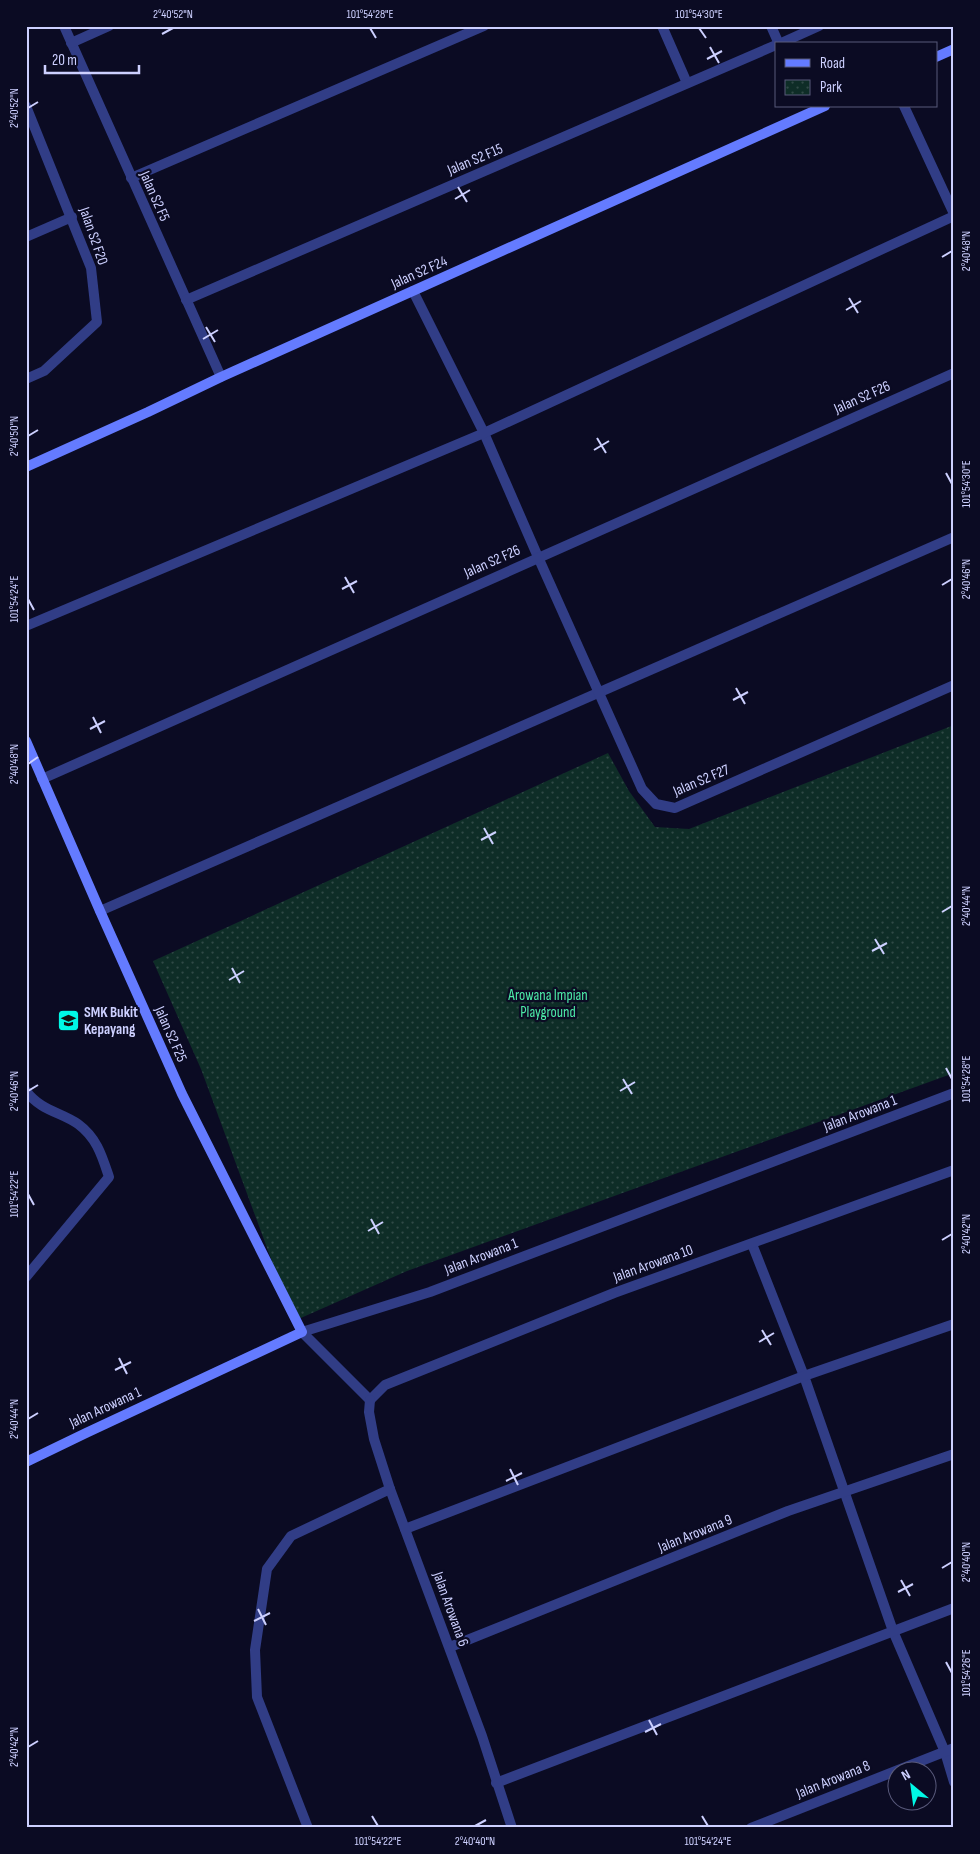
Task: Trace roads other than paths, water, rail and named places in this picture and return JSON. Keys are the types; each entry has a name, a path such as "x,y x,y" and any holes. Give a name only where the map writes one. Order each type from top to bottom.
{"street":[{"name":"Jalan S2 F5","path":"64,26 130,178 221,377"},
{"path":"71,43 109,26"},
{"path":"130,178 484,26"},
{"path":"662,26 687,84"},
{"path":"771,26 777,42"},
{"name":"Jalan S2 F15","path":"783,42 819,26"},
{"name":"Jalan S2 F15","path":"186,300 775,45"},
{"path":"938,55 954,49"},
{"name":"Jalan S2 F20","path":"26,106 91,268 97,322 44,371 26,378"},
{"path":"26,626 484,433 954,215 905,108"},
{"name":"Jalan S2 F24","path":"26,467 808,110"},
{"path":"26,237 72,217"},
{"name":"Jalan S2 F27","path":"413,291 484,433 642,789 656,804 675,808 954,686"},
{"name":"Jalan S2 F26","path":"42,779 954,373"},
{"path":"100,911 954,536"},
{"name":"Jalan S2 F25","path":"26,741 182,1094 302,1332"},
{"path":"26,1091 51,1112 78,1124 98,1145 109,1177 26,1277"},
{"name":"Jalan Arowana 1","path":"26,1462 86,1432 302,1332 439,1288 954,1093"},
{"name":"Jalan Arowana 10","path":"370,1400 385,1385 614,1292 954,1170"},
{"path":"752,1244 804,1376 893,1631 949,1750 954,1782"},
{"path":"405,1529 804,1376 954,1324"},
{"path":"302,1332 370,1400"},
{"name":"Jalan Arowana 6","path":"370,1400 369,1412 374,1439 390,1489 450,1647 512,1828"},
{"name":"Jalan Arowana 9","path":"450,1647 788,1511 954,1454"},
{"path":"308,1828 257,1697 255,1650 267,1568 291,1536 390,1489"},
{"path":"496,1783 954,1608"},
{"name":"Jalan Arowana 8","path":"751,1828 949,1750"}],"place":[{"name":"SMK Bukit Kepayang","path":"68,1021"}],"park label":[{"name":"Arowana Impian Playground","path":"548,1004"}]}
